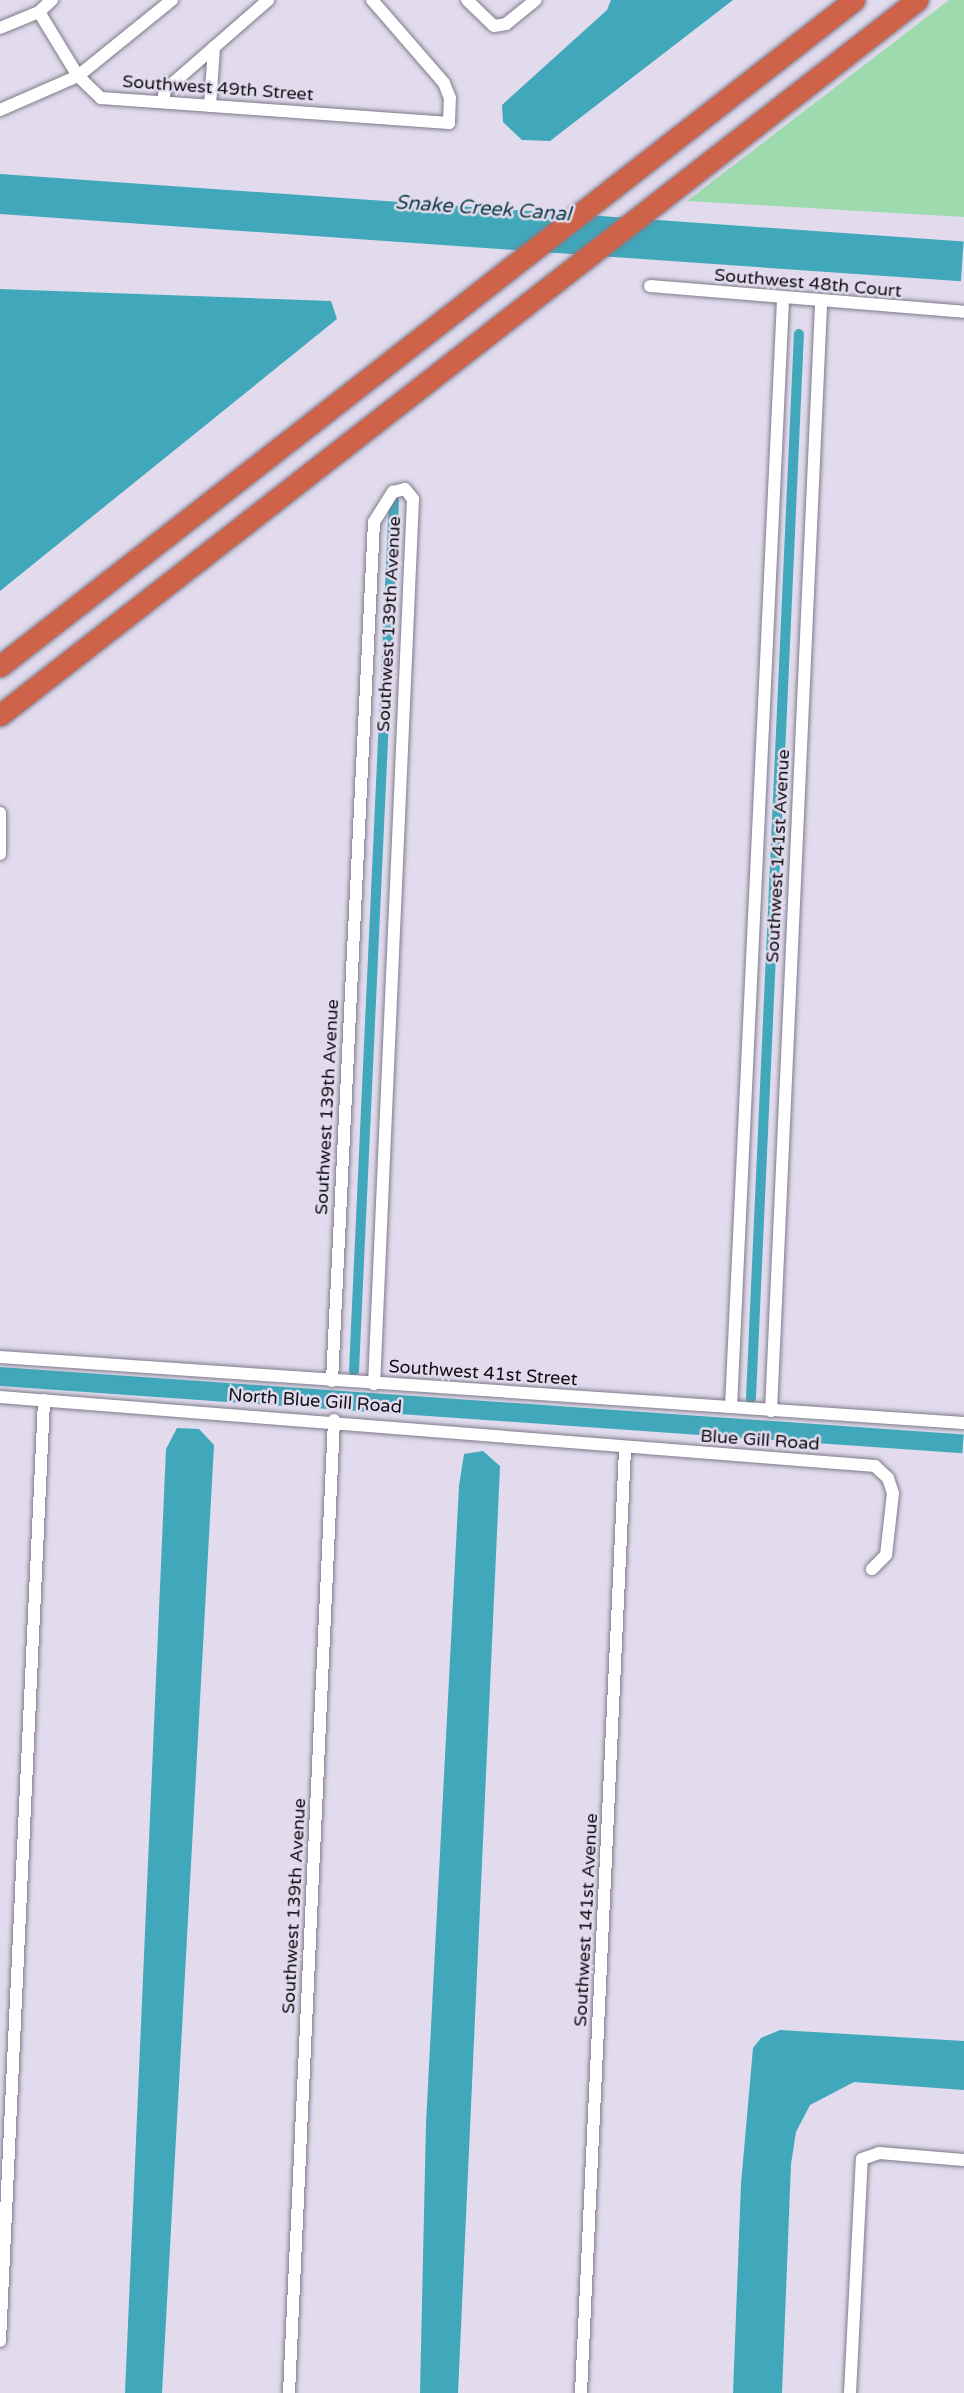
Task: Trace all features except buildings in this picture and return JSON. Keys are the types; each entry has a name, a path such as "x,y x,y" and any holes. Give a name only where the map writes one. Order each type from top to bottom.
{"highway":[{"path":"0,666 502,277 854,0"},
{"path":"0,715 672,194 917,0"}],"street":[{"path":"0,28 39,12 52,0"},
{"path":"0,110 78,76 172,0"},
{"path":"163,102 165,90 268,0"},
{"name":"Southwest 49th Street","path":"39,12 78,76 101,98 449,123 450,98 444,83 372,0"},
{"path":"467,0 486,22 506,24 536,0"},
{"path":"210,106 214,47"},
{"name":"Southwest 48th Court","path":"650,286 821,304 964,312"},
{"name":"Southwest 141st Avenue","path":"731,1407 783,300"},
{"name":"Southwest 141st Avenue","path":"771,1411 821,304"},
{"name":"Southwest 139th Avenue","path":"332,1381 374,522 393,492 405,489 413,499 374,1384"},
{"path":"0,813 0,854"},
{"name":"Southwest 41st Street","path":"0,1357 964,1423"},
{"name":"North Blue Gill Road","path":"0,1397 611,1441 625,1449"},
{"path":"0,2341 44,1400"},
{"name":"Southwest 139th Avenue","path":"289,2393 334,1420"},
{"name":"Southwest 141st Avenue","path":"581,2393 625,1449"},
{"name":"Blue Gill Road","path":"625,1449 876,1466 888,1478 893,1493 886,1556 872,1569"},
{"path":"850,2393 862,2159 879,2153 964,2160"}],"green space":[{"path":"949,0 964,0 964,217 687,201"}],"water":[{"path":"611,0 733,0 550,141 522,140 503,122 502,105 607,10"},
{"name":"Snake Creek Canal","path":"0,174 964,241 961,281 0,214"},
{"path":"0,289 331,301 337,319 0,591"},
{"path":"0,1367 964,1434 962,1453 0,1386"},
{"path":"177,1428 199,1429 214,1445 162,2393 125,2393 166,1449"},
{"path":"483,1451 500,1466 458,2393 420,2393 426,2124 459,1486 464,1454"},
{"path":"780,2030 964,2041 964,2090 854,2082 810,2105 796,2132 791,2164 782,2393 733,2393 741,2184 753,2048 761,2038"}],"waterway":[{"path":"751,1398 799,334"},
{"path":"354,1371 394,501"}]}
